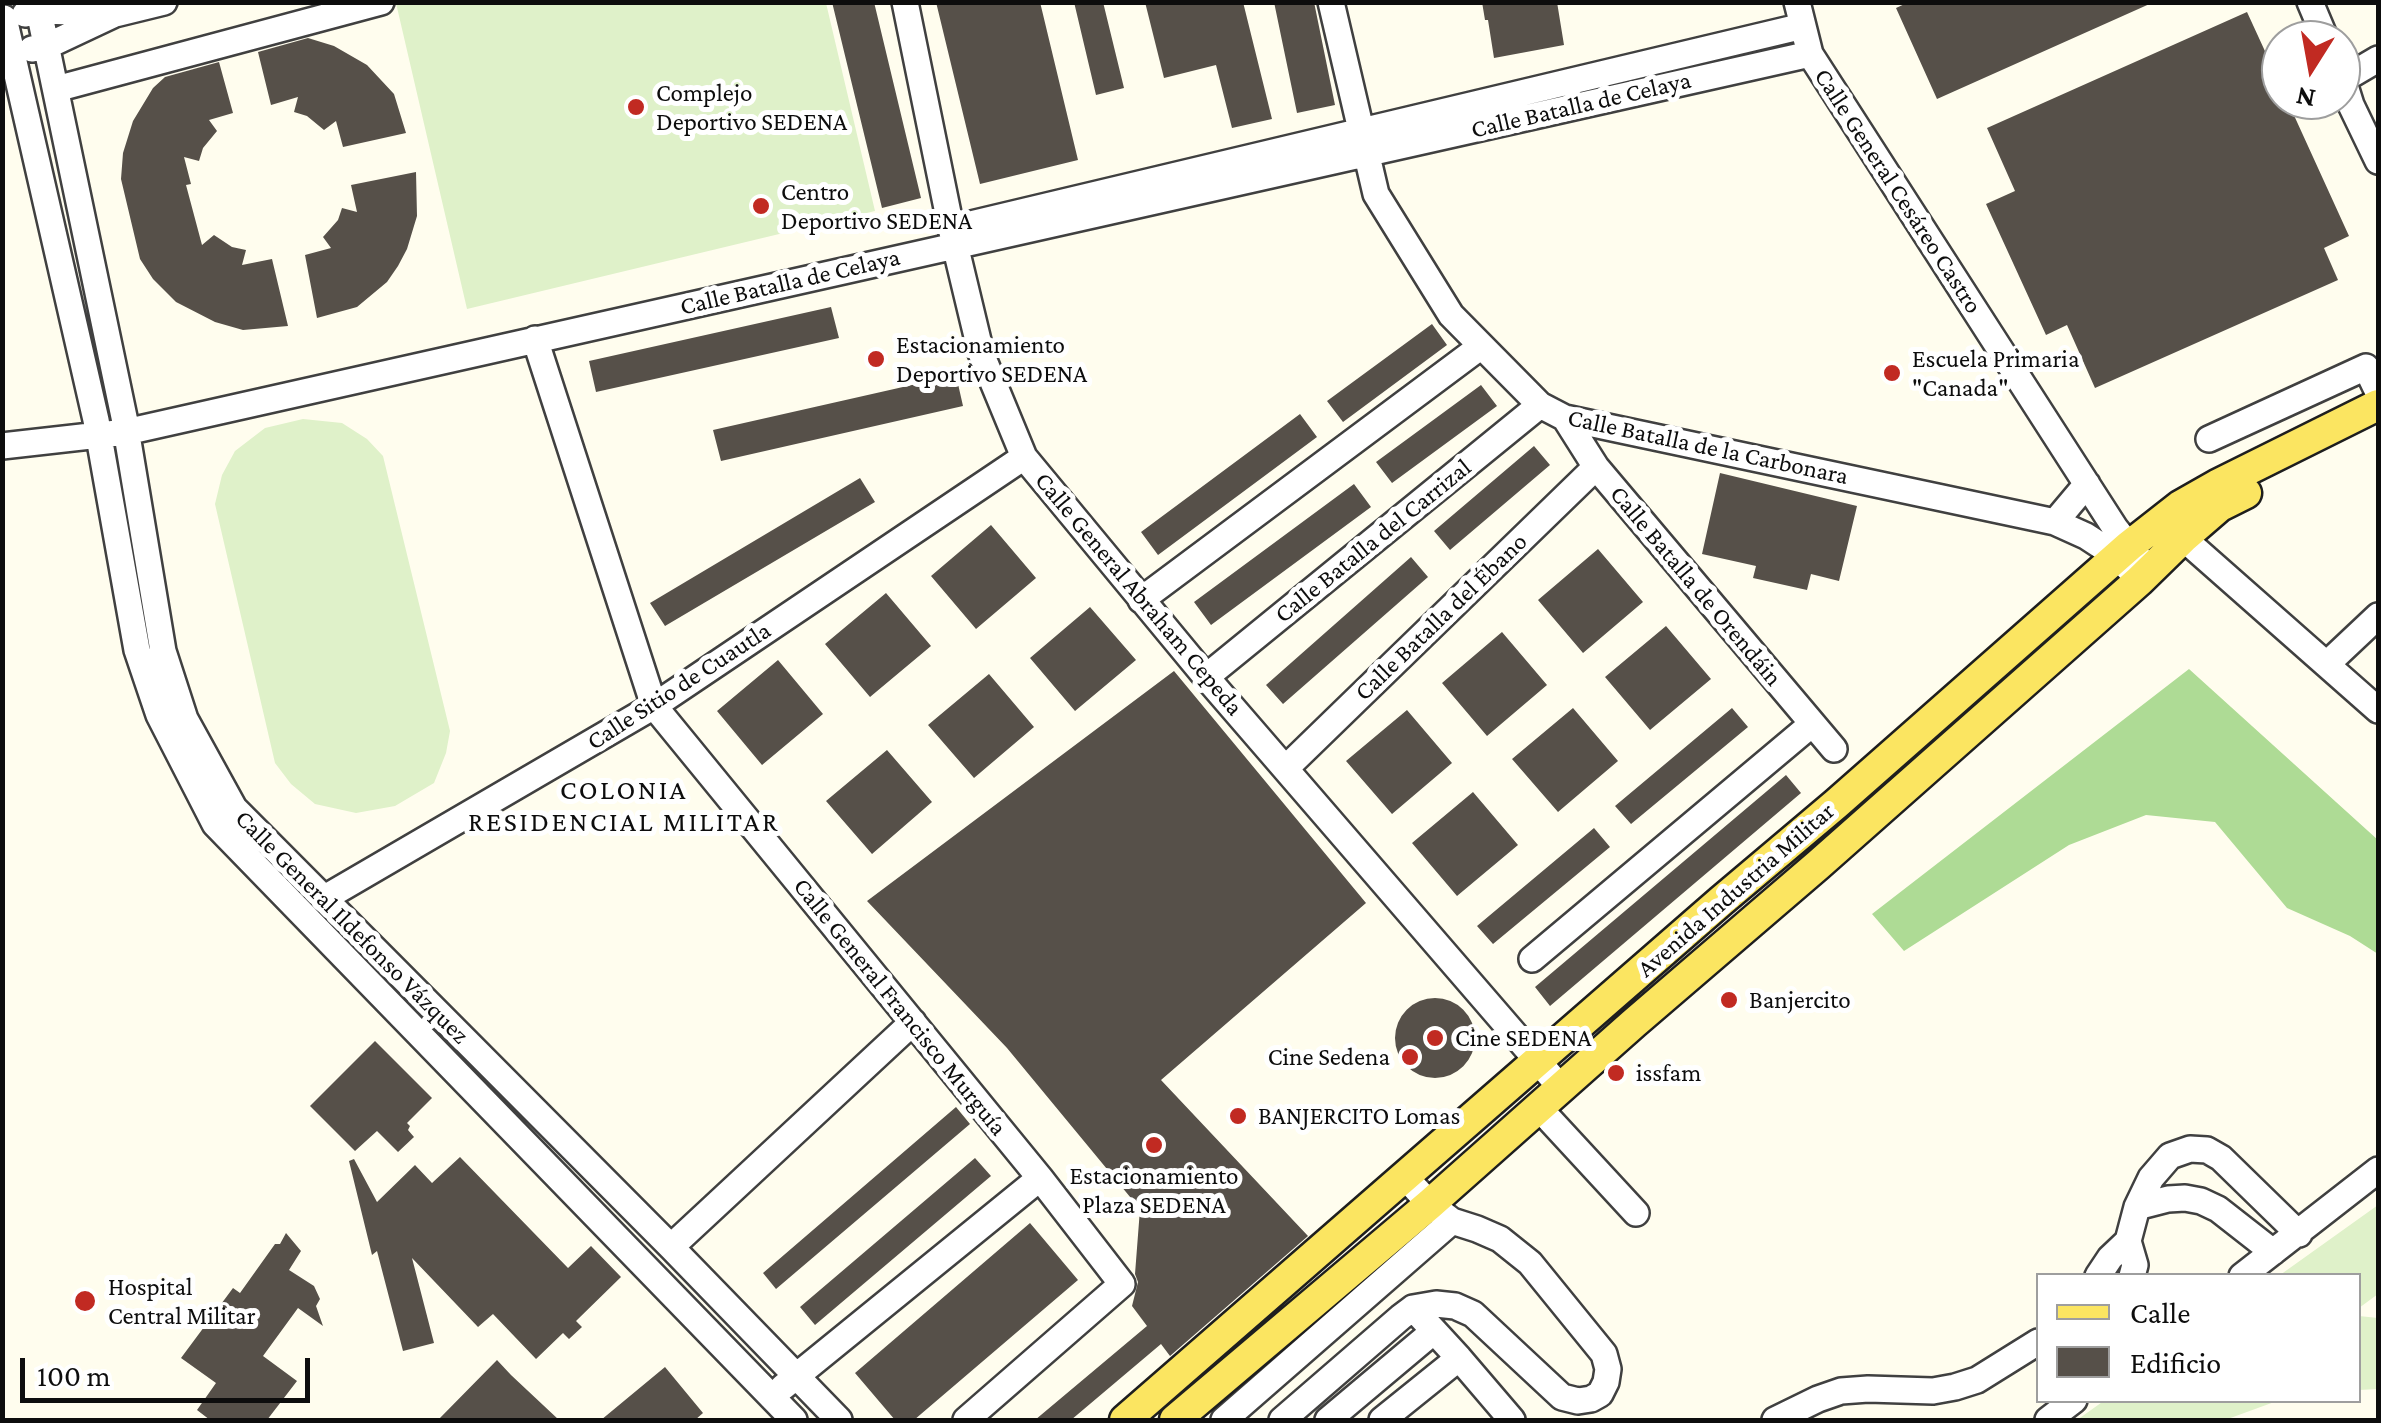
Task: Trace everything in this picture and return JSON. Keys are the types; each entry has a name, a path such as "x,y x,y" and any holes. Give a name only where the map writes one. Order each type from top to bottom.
{"main road":[{"name":"Avenida Industria Militar","path":"1125,1420 2123,551 2180,506 2378,405"},
{"name":"Avenida Industria Militar","path":"1179,1419 1441,1213 1538,1108 2220,506 2378,428"}],"street":[{"path":"8,54 46,46 114,14 164,2"},
{"path":"56,88 381,2"},
{"name":"Calle General Abraham Cepeda","path":"905,2 980,353 1024,456 1206,677 1561,1088"},
{"name":"Calle Batalla de la Carbonara","path":"1331,2 1376,194 1450,315 1540,405 1564,418 2055,522 2123,551"},
{"path":"3,18 52,8 114,14"},
{"name":"Calle General Ildefonso Vázquez","path":"52,8 46,46 125,424 163,651 184,719 234,808 839,1420"},
{"name":"Calle Batalla de Celaya","path":"1364,143 1800,14"},
{"name":"Calle General Cesáreo Castro","path":"1800,14 1810,54 2092,492 2123,551 2145,576"},
{"name":"Calle General Ildefonso Vázquez","path":"3,18 8,54 22,90 98,428 137,650 159,715 215,824 794,1420"},
{"name":"Calle Batalla de Celaya","path":"125,424 1364,143 1810,54"},
{"path":"2358,120 2378,161"},
{"name":"Calle Batalla de Celaya","path":"2,446 535,338 953,236"},
{"name":"Calle General Francisco Murguía","path":"535,338 654,706 1122,1284 966,1420"},
{"path":"1141,600 1480,347"},
{"path":"2209,439 2366,367 2378,392"},
{"name":"Calle Batalla del Carrizal","path":"1206,677 1540,405"},
{"name":"Calle Batalla de Orendáin","path":"1564,418 1596,467 1834,749"},
{"name":"Calle Batalla de Celaya","path":"2,431 98,428"},
{"name":"Calle Sitio de Cuautla","path":"322,900 654,706 1024,456"},
{"name":"Calle Batalla del Ébano","path":"1286,768 1596,467"},
{"path":"2055,522 2092,492"},
{"path":"2183,538 2378,710"},
{"path":"2327,664 2378,616"},
{"path":"1532,959 1812,724"},
{"path":"671,1247 913,1022"},
{"path":"1538,1108 1636,1213"},
{"path":"2133,1273 2128,1241 2137,1207 2151,1178 2170,1156 2190,1149 2206,1150 2221,1158 2299,1234"},
{"path":"2246,1273 2378,1170"},
{"path":"1282,1420 1413,1308 1436,1304 1456,1306 1473,1314 1562,1397 1578,1402 1600,1394 1608,1368 1604,1354 1530,1263 1500,1239 1441,1213 1405,1177"},
{"path":"770,1396 1040,1178"},
{"path":"2137,1207 2168,1199 2201,1201 2218,1209 2272,1252"},
{"path":"1224,1420 1441,1213"},
{"path":"2100,1273 2128,1241"},
{"path":"1413,1308 1511,1420"},
{"path":"1328,1420 1434,1330"},
{"path":"1775,1420 1841,1391 1934,1391 1954,1387 1977,1380 2036,1343"},
{"path":"1382,1420 1459,1358"},
{"path":"2048,1420 2070,1403"}],"green space":[{"name":"Complejo Deportivo SEDENA","path":"396,3 826,3 875,211 467,309"},
{"path":"303,419 342,423 367,439 383,456 450,731 434,783 395,806 356,813 315,804 291,784 275,763 215,504 222,475 235,451 265,428"},
{"path":"2189,669 2378,840 2378,954 2350,936 2287,908 2215,822 2146,815 2069,845 1904,951 1872,914"},
{"path":"2378,1205 2378,1294 2361,1307 2361,1273 2283,1273"},
{"path":"2361,1316 2378,1318 2378,1389 2361,1390"},
{"path":"2101,1403 2272,1403 2225,1420 2077,1420"}],"building":[{"path":"832,2 874,2 921,198 882,208"},
{"path":"936,2 1040,2 1078,160 980,184"},
{"path":"1074,2 1103,2 1124,88 1096,95"},
{"path":"1145,2 1243,2 1272,119 1232,128 1216,65 1164,78"},
{"path":"1274,2 1314,2 1335,105 1297,113"},
{"path":"1482,2 1557,2 1564,45 1494,58"},
{"path":"1909,2 2154,2 1937,99 1896,8"},
{"path":"2247,12 2261,42 2261,120 2296,120 2349,236 2324,248 2338,280 2095,388 2067,325 2046,335 1986,204 2015,191 1987,128"},
{"path":"308,38 334,46 367,65 394,94 406,133 343,147 336,121 324,130 307,116 294,112 298,97 271,105 258,52"},
{"path":"219,62 233,113 209,120 217,131 203,148 199,161 184,157 191,184 186,185 202,245 214,235 232,247 246,250 242,265 272,259 288,326 243,330 215,322 176,302 140,259 121,179 123,153 133,121 153,88 165,77"},
{"path":"416,172 417,216 398,266 387,282 357,307 317,318 305,255 331,248 323,237 338,220 342,208 357,212 351,185"},
{"path":"831,307 839,338 596,392 589,361"},
{"path":"1432,324 1447,345 1343,422 1327,401"},
{"path":"956,375 963,406 721,461 713,430"},
{"path":"1481,385 1497,406 1392,483 1376,462"},
{"path":"1300,414 1317,437 1158,555 1141,532"},
{"path":"1534,446 1550,465 1450,550 1434,531"},
{"path":"1720,473 1857,506 1839,581 1811,574 1807,590 1753,578 1756,566 1702,554"},
{"path":"860,478 875,502 665,626 650,603"},
{"path":"1354,484 1371,507 1211,625 1194,602"},
{"path":"991,525 1036,578 976,629 931,576"},
{"path":"1598,549 1643,602 1583,653 1538,600"},
{"path":"1411,557 1428,577 1283,704 1266,685"},
{"path":"886,593 931,646 870,697 825,644"},
{"path":"1090,607 1136,660 1075,711 1030,658"},
{"path":"1666,626 1711,679 1650,730 1605,677"},
{"path":"1502,632 1547,685 1487,736 1442,683"},
{"path":"778,660 823,714 762,765 717,711"},
{"path":"1174,671 1366,903 1161,1080 1308,1236 1170,1356 1161,1344 1071,1420 1035,1420 1147,1326 1132,1306 1138,1282 1135,1274 1140,1209 1007,1048 867,901"},
{"path":"989,674 1034,727 974,778 928,725"},
{"path":"1573,708 1618,761 1558,812 1512,759"},
{"path":"1732,708 1748,727 1631,824 1615,806"},
{"path":"1407,710 1452,763 1392,814 1346,761"},
{"path":"887,750 932,802 872,854 826,801"},
{"path":"1786,775 1801,793 1550,1006 1535,987"},
{"path":"1473,792 1518,845 1457,896 1412,843"},
{"path":"1594,828 1610,847 1493,944 1477,926"},
{"name":"Cine SEDENA","path":"1435,998 1450,1001 1463,1010 1472,1023 1472,1053 1463,1066 1450,1075 1435,1078 1420,1075 1407,1066 1398,1053 1395,1038 1398,1023 1407,1010 1420,1001"},
{"path":"375,1041 432,1098 407,1123 414,1137 398,1152 377,1131 355,1151 310,1106"},
{"path":"956,1107 970,1124 776,1289 763,1273"},
{"path":"460,1157 568,1268 591,1246 621,1277 576,1321 582,1327 569,1339 563,1333 536,1359 493,1314 478,1327 412,1258 434,1343 403,1351 377,1251 372,1255 349,1161 354,1159 377,1202 415,1165 432,1183"},
{"path":"975,1158 991,1176 815,1325 800,1307"},
{"path":"1030,1223 1078,1280 914,1420 895,1420 855,1373"},
{"path":"286,1233 301,1251 289,1270 314,1286 323,1326 298,1308 263,1356 297,1381 267,1420 210,1420 197,1410 216,1383 181,1358 233,1288 240,1293"},
{"path":"497,1360 511,1375 559,1420 438,1420"},
{"path":"665,1367 703,1413 695,1420 601,1420"}],"place":[{"name":"Complejo Deportivo SEDENA","path":"636,107"},
{"name":"Centro Deportivo SEDENA","path":"761,206"},
{"name":"Estacionamiento Deportivo SEDENA","path":"876,359"},
{"name":"Escuela Primaria \"Canada\"","path":"1892,373"},
{"name":"Banjercito","path":"1729,1000"},
{"name":"Cine SEDENA","path":"1435,1038"},
{"name":"Cine Sedena","path":"1410,1057"},
{"name":"issfam","path":"1616,1073"},
{"name":"BANJERCITO Lomas","path":"1238,1116"},
{"name":"Estacionamiento Plaza SEDENA","path":"1154,1145"},
{"name":"Hospital Central Militar","path":"85,1301"}],"district":[{"name":"COLONIA RESIDENCIAL MILITAR","path":"624,806"}]}
